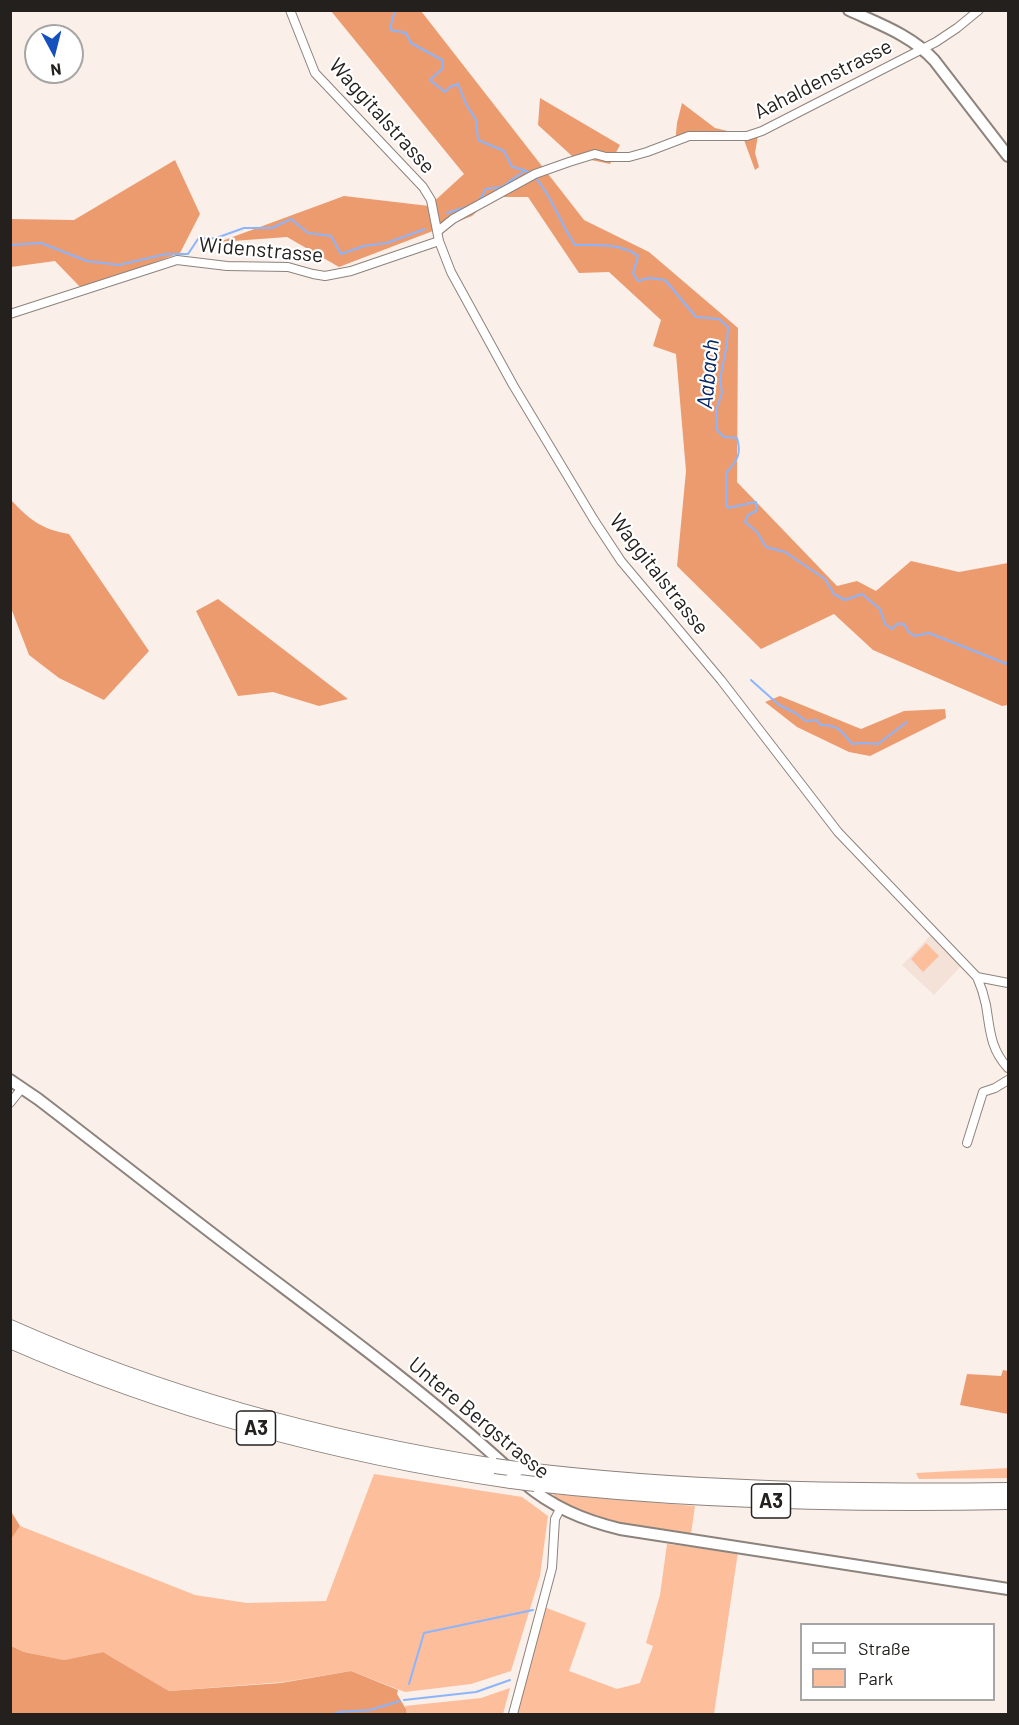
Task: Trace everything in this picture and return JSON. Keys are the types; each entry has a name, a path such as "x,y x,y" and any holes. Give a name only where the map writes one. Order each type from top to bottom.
{"highway":[{"name":"A3","path":"10,1327 133,1377 257,1416 366,1443 495,1466 535,1484 629,1494 748,1501 1008,1502"},
{"name":"A3","path":"10,1341 98,1377 230,1421 363,1455 514,1475 731,1487 868,1491 1008,1490"}],"main road":[{"path":"849,10 892,29 909,39 934,60 1008,156"},
{"name":"Untere Bergstrasse","path":"10,1080 402,1377 459,1424 537,1494 560,1509 577,1517 620,1529 1008,1589"}],"street":[{"name":"Waggitalstrasse","path":"290,10 315,73 423,188 431,200 439,240 451,272 513,385 621,561 721,680 838,832 977,977 986,1004 989,1033 993,1045 1008,1068"},
{"name":"Aahaldenstrasse","path":"438,231 453,219 531,176 595,154 606,157 629,157 688,136 747,136 762,130 922,49 957,28 979,10"},
{"name":"Widenstrasse","path":"10,314 177,260 227,266 288,267 325,276 351,271 439,240"},
{"path":"977,977 1008,983"},
{"path":"967,1143 983,1092 1008,1080"},
{"path":"10,1103 22,1088"},
{"path":"513,1714 552,1568 555,1519 560,1509"}],"shaded area":[{"path":"331,11 421,11 584,220 649,252 738,328 737,482 837,586 857,581 876,591 911,561 959,572 1008,563 1008,705 1002,706 873,650 834,614 761,649 677,566 686,471 676,354 653,346 661,320 609,272 579,273 528,197 493,197 472,216 339,267 287,237 219,242 344,196 429,206 464,174"},
{"path":"540,98 620,145 610,164 572,156 538,125"},
{"path":"682,103 715,128 744,135 751,130 758,135 755,153 759,167 755,170 744,140 709,135 675,144"},
{"path":"175,160 200,214 180,253 82,289 55,261 11,267 10,219 74,220"},
{"path":"11,500 37,523 69,534 149,651 104,700 59,678 29,655 11,608"},
{"path":"218,599 348,699 319,706 273,692 238,696 196,611"},
{"path":"780,696 861,729 904,711 945,709 946,718 870,756 849,752 797,727 765,702"},
{"path":"933,933 963,964 934,995 902,965"},
{"path":"1003,1370 1008,1371 1008,1414 960,1405 967,1374 1001,1376"},
{"path":"11,1513 20,1526 11,1539"},
{"path":"11,1646 24,1652 64,1660 103,1652 169,1691 281,1683 351,1671 398,1690 397,1694 407,1714 11,1714"}],"green space":[{"path":"926,943 939,956 923,972 911,959"},
{"path":"1008,1468 1008,1478 919,1479 916,1473"},
{"path":"374,1474 522,1497 548,1516 540,1576 511,1671 471,1684 405,1692 351,1671 284,1682 169,1691 103,1652 64,1660 24,1652 11,1646 10,1539 20,1526 195,1595 247,1603 326,1601"},
{"path":"553,1494 695,1506 691,1534 595,1517 562,1503"},
{"path":"667,1544 738,1552 714,1714 517,1714 544,1607 586,1623 569,1671 617,1689 640,1683 653,1646 646,1643 660,1595"},
{"path":"510,1688 503,1714 407,1714 405,1706 481,1698"}],"waterway":[{"name":"Aabach","path":"395,10 391,30 406,33 411,43 442,60 442,69 430,80 445,92 458,84 476,120 478,140 504,151 512,167 528,172 536,179 575,245 608,246 631,252 638,256 633,273 638,281 649,278 665,280 696,317 719,319 728,327 720,379 722,393 716,410 717,430 724,437 737,438 739,449 738,457 726,473 728,508 756,502 756,511 748,515 745,522 757,532 766,547 785,552 825,579 834,594 845,600 862,594 880,609 885,624 892,629 897,624 904,624 914,636 929,633 1007,664 1008,662"},
{"path":"478,203 486,189 502,187 524,171"},
{"path":"447,213 470,206"},
{"path":"10,245 41,243 87,261 119,265 166,254 188,254 198,239 216,238 244,228 272,228 291,219 308,233 331,236 341,254 364,246 387,243 425,229"},
{"path":"751,680 779,705 806,721 816,720 821,725 836,728 852,744 878,744 907,722"},
{"path":"409,1684 424,1633 533,1610"},
{"path":"404,1700 476,1692 510,1680"},
{"path":"333,1714 370,1710 400,1701"}]}
